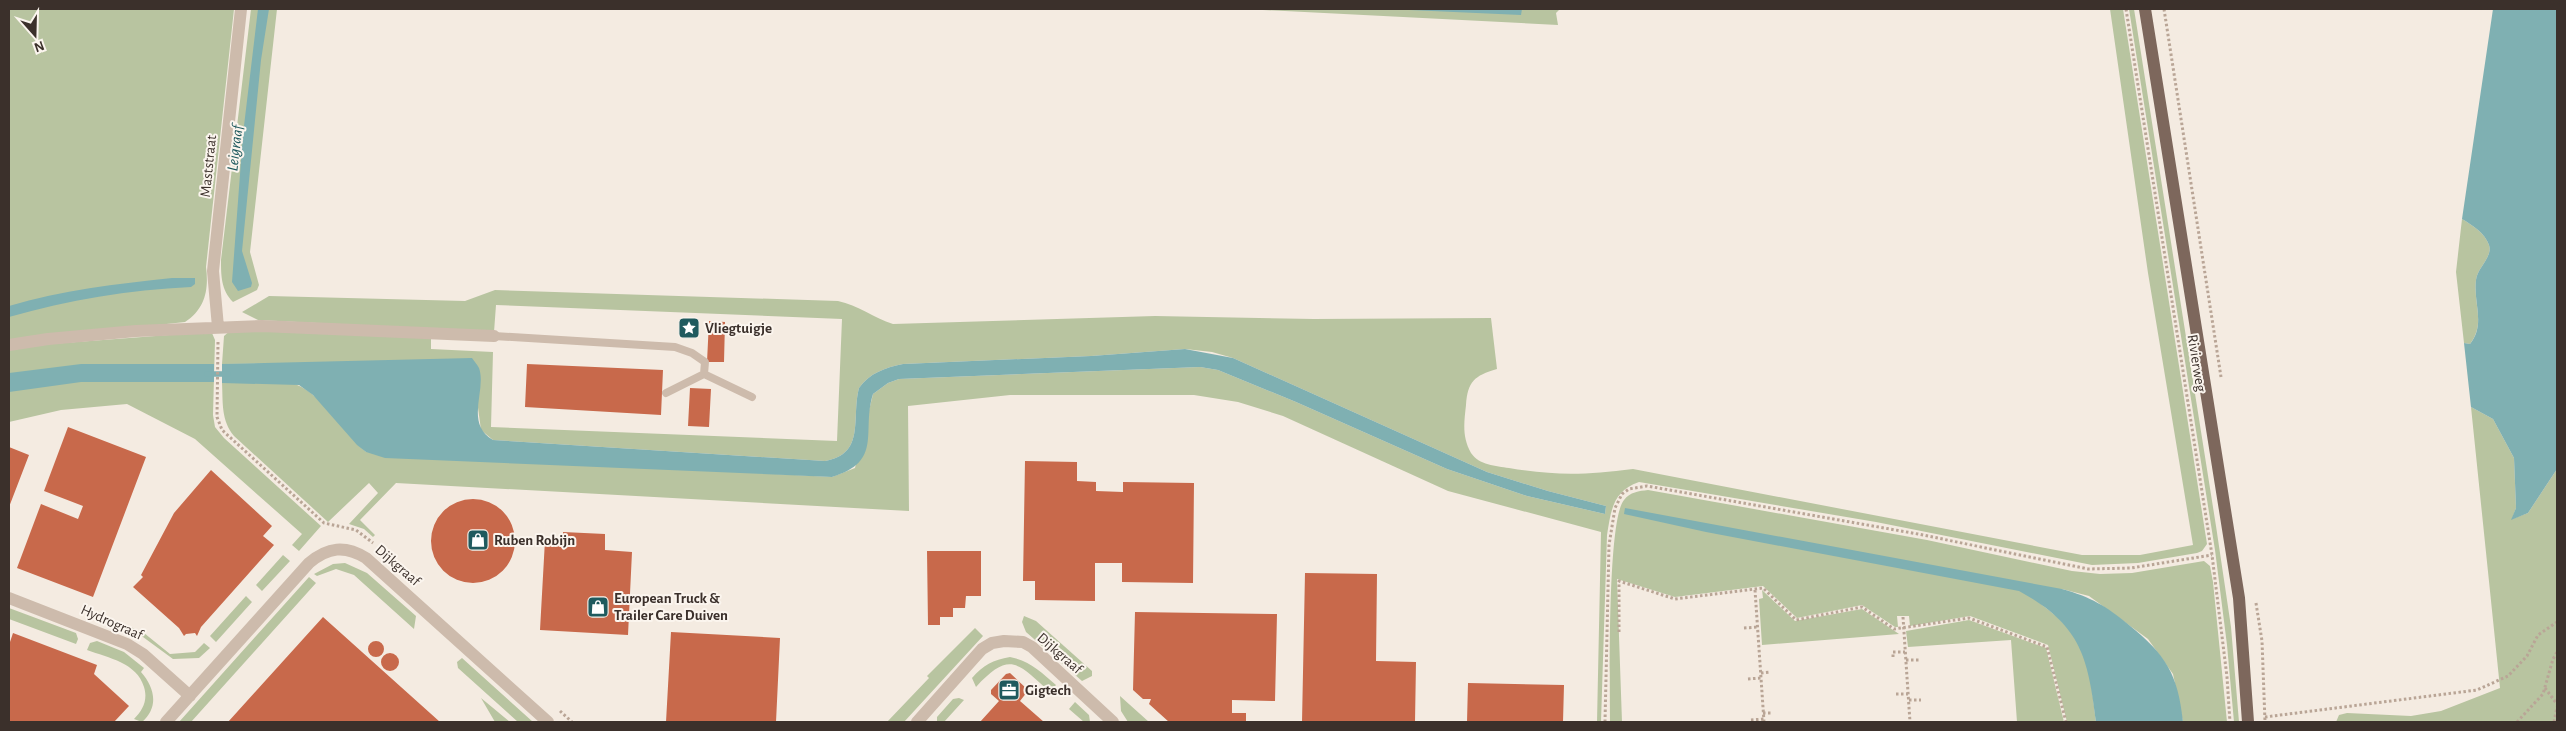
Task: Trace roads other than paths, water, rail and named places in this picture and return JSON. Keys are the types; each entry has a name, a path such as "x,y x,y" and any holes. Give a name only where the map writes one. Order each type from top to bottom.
{"main road":[{"name":"Rivierweg","path":"2145,9 2239,598 2248,722"}],"street":[{"name":"Maststraat","path":"218,327 213,271 241,9"},
{"path":"9,345 58,338 218,327 262,326 494,336"},
{"name":"Dijkgraaf","path":"166,722 309,563 326,551 346,549 366,558 548,722"},
{"name":"Hydrograaf","path":"9,598 128,644 143,654 190,696"},
{"name":"Dijkgraaf","path":"917,722 982,649 992,643 1014,640 1032,647 1113,722"}],"lane":[{"path":"494,336 675,347 692,353 705,362 704,374"},
{"path":"666,393 704,374"},
{"path":"704,374 752,398"}],"water":[{"path":"258,9 269,9 261,60 242,251 252,283 251,287 238,291 232,282 243,134"},
{"path":"1387,9 1522,9 1521,15"},
{"path":"2493,9 2557,9 2557,469 2528,513 2511,520 2516,508 2514,458 2493,419 2471,407 2464,343 2470,344 2477,329 2476,280 2490,249 2481,233 2462,219"},
{"path":"172,278 195,278 195,284 191,287 99,297 9,317 9,306 29,300 89,288"},
{"path":"1185,349 1233,358 1487,472 1548,491 1606,506 1605,514 1527,496 1447,469 1296,402 1218,370 1200,367 899,379 888,383 873,394 870,408 868,444 865,454 859,463 832,477 385,458 366,452 357,445 313,395 299,385 222,383 222,364 472,358 479,368 481,377 478,406 480,425 484,433 493,440 825,461 838,457 852,443 859,388 868,378 890,367 903,364 1091,356"},
{"path":"81,364 214,364 214,382 81,382 9,392 9,373"},
{"path":"1625,508 2062,589 2081,595 2105,607 2121,618 2161,656 2178,691 2183,722 2096,722 2089,679 2078,645 2056,617 2019,591 1706,532 1624,514"}],"waterway":[{"path":"207,374 228,374"}],"place":[{"name":"Vliegtuigje","path":"689,328"},
{"name":"Ruben Robijn","path":"478,540"},
{"name":"European Truck & Trailer Care Duiven","path":"598,607"},
{"name":"Gigtech","path":"1009,690"}],"water label":[{"name":"Leigraaf","path":"234,148"}]}
